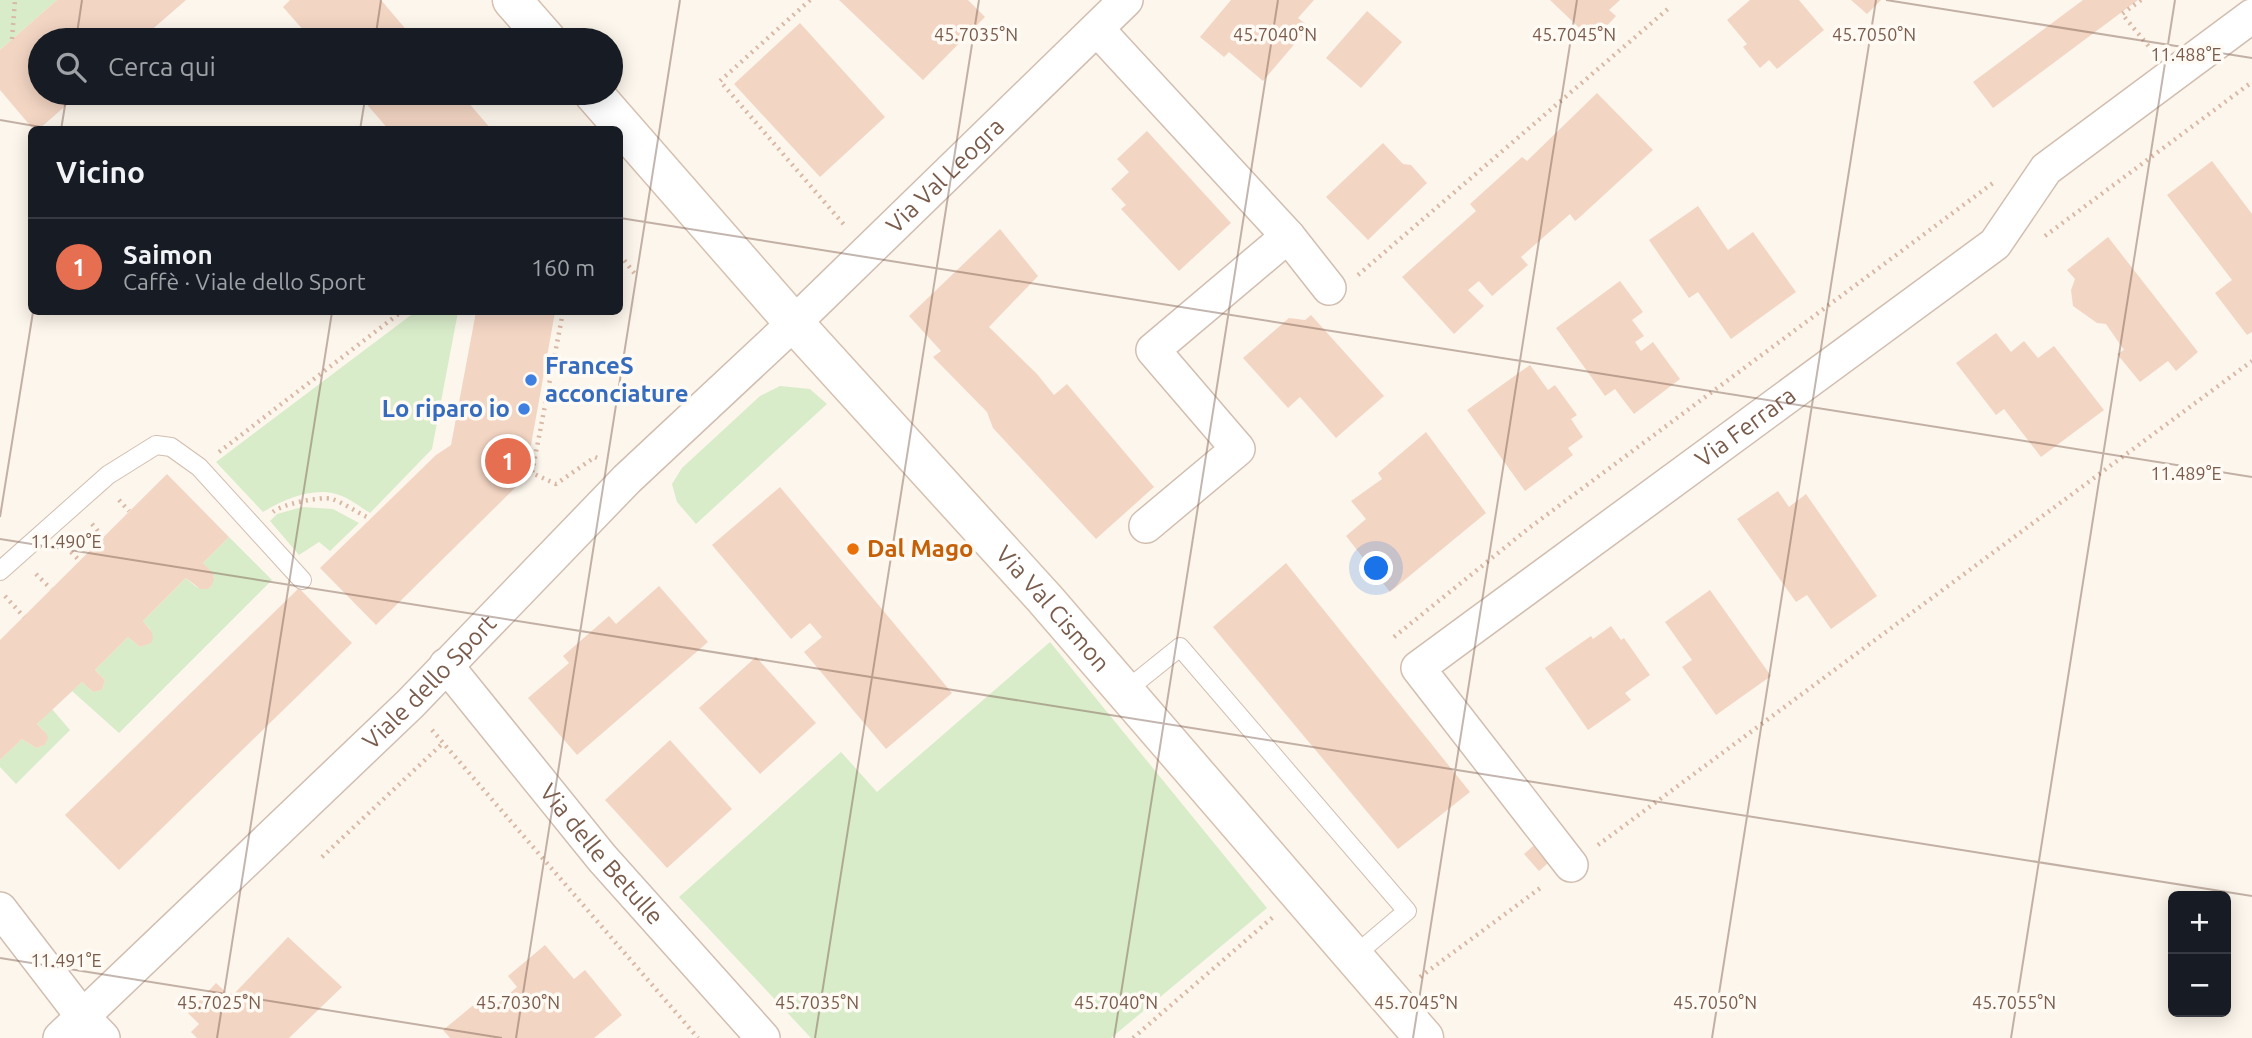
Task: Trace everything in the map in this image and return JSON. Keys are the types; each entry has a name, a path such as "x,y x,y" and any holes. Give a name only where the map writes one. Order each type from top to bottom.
{"main road":[{"path":"512,0 536,28"},
{"name":"Via Val Cismon","path":"603,105 622,126"},
{"name":"Via Val Cismon","path":"623,127 794,323 1045,598 1424,1038"}],"street":[{"name":"Via Val Leogra","path":"794,323 1126,0"},
{"name":"Via Ferrara","path":"1571,865 1418,668 1996,244 2046,169 2252,16"},
{"path":"1097,29 1288,236 1329,288"},
{"path":"1146,526 1238,449 1153,350 1288,236"},
{"name":"Viale dello Sport","path":"82,1031 410,704 627,480 794,323"},
{"name":"Via delle Betulle","path":"446,665 602,858 762,1038"},
{"path":"0,909 82,1031"}],"lane":[{"path":"0,571 108,475 156,445 171,447 199,467 302,580"},
{"path":"1124,692 1180,647 1407,911 1354,956"}],"path":[{"path":"12,39 15,0"},
{"path":"810,0 720,81 867,251"},
{"path":"2141,0 2122,14 2159,58"},
{"path":"1329,288 1363,272 1669,8"},
{"path":"1394,637 1529,528 1994,182"},
{"path":"623,259 635,274"},
{"path":"199,467 397,315"},
{"path":"562,315 532,473 556,484 594,457 604,460"},
{"path":"1410,984 2252,361"},
{"path":"256,528 278,508 330,498 367,517"},
{"path":"0,590 24,617"},
{"path":"410,704 698,1038"},
{"path":"322,857 443,743"},
{"path":"1133,1038 1277,913"}],"green space":[{"path":"0,0 57,0 0,50"},
{"path":"411,315 457,315 432,449 370,513 340,495 327,492 308,493 263,512 216,462"},
{"path":"780,386 810,389 827,404 696,524 677,502 672,484 682,468 760,396"},
{"path":"302,507 333,509 359,523 330,551 319,542 299,555 270,521 277,514"},
{"path":"229,537 272,580 119,733 72,691 82,682 93,692 102,690 105,680 95,670 128,637 140,647 150,643 152,634 143,621 186,578 200,589 210,587 214,577 203,563"},
{"path":"1050,642 1267,908 1111,1038 811,1038 679,897 841,752 877,792"},
{"path":"52,709 70,730 16,784 0,767 0,760 22,739 36,748 45,745 47,736 37,724"}],"building":[{"path":"57,0 186,0 154,28 28,28 28,105 66,105 43,126 31,126 0,90 0,50"},
{"path":"290,0 381,0 405,28 301,28 283,7"},
{"path":"839,0 968,0 985,17 923,80"},
{"path":"1231,0 1314,0 1298,18 1309,27 1263,81 1229,52 1224,57 1200,37"},
{"path":"1550,0 1620,0 1609,10 1616,16 1593,41"},
{"path":"1750,0 1799,0 1824,30 1777,69 1769,60 1760,68 1743,47 1747,44 1727,20"},
{"path":"1851,0 1881,0 1867,14"},
{"path":"2083,0 2138,0 1993,108 1973,82"},
{"path":"1367,11 1402,42 1361,88 1326,58"},
{"path":"800,23 885,117 820,177 734,84"},
{"path":"1597,93 1653,150 1580,217 1575,221 1570,214 1521,257 1528,265 1492,296 1479,281 1468,290 1484,306 1454,334 1402,277 1476,211 1470,204 1522,157 1527,161"},
{"path":"367,105 470,105 489,126 386,126"},
{"path":"1147,131 1231,223 1179,271 1121,209 1126,205 1111,189 1129,172 1117,159"},
{"path":"1383,143 1403,164 1411,165 1427,183 1368,240 1326,197"},
{"path":"2212,161 2252,214 2252,332 2247,335 2215,293 2232,280 2167,195"},
{"path":"1698,206 1728,250 1753,232 1796,292 1731,339 1698,292 1689,298 1649,240"},
{"path":"1000,229 1038,276 989,327 1037,374 1054,395 1067,384 1154,487 1096,539 993,428 987,412 933,357 941,351 909,316"},
{"path":"2108,237 2198,352 2176,371 2168,361 2140,382 2117,354 2124,350 2106,324 2097,323 2073,306 2071,290 2075,279 2067,270"},
{"path":"1620,281 1643,312 1632,320 1644,336 1635,342 1641,351 1653,342 1680,379 1634,414 1615,389 1605,396 1556,328"},
{"path":"475,315 554,315 525,478 376,625 320,568 436,455 451,445"},
{"path":"1311,315 1384,396 1336,438 1300,397 1288,408 1243,358 1289,318 1305,320"},
{"path":"1996,333 2011,352 2024,341 2038,358 2054,346 2104,410 2041,457 2004,409 1996,415 1956,363"},
{"path":"1530,365 1548,390 1555,385 1577,415 1571,419 1583,437 1568,448 1573,455 1525,491 1467,410"},
{"path":"1426,432 1486,513 1390,592 1346,536 1366,519 1351,501 1382,479 1378,473"},
{"path":"167,474 229,537 203,563 213,573 212,585 208,589 200,589 186,578 143,621 152,632 151,643 140,647 128,637 95,670 105,680 102,690 93,692 82,682 37,724 48,738 45,745 36,748 22,739 0,760 0,640"},
{"path":"780,487 952,693 886,749 804,652 822,637 810,623 791,639 712,545"},
{"path":"1778,491 1789,507 1806,494 1877,596 1831,629 1807,595 1796,602 1737,519"},
{"path":"1286,563 1470,792 1398,849 1213,627"},
{"path":"659,586 708,642 577,755 528,698 569,663 563,656 609,616 616,624"},
{"path":"299,588 352,643 119,870 65,815"},
{"path":"1710,590 1771,676 1716,715 1682,667 1692,660 1665,622"},
{"path":"1611,626 1621,640 1624,638 1650,675 1625,693 1631,700 1588,730 1545,668 1591,636 1593,639"},
{"path":"756,657 816,723 760,774 699,708"},
{"path":"670,740 732,809 667,868 605,800"},
{"path":"1539,841 1554,858 1539,871 1524,854"},
{"path":"288,937 342,987 289,1038 197,1038 191,1032 199,1024 188,1013 216,983 231,997"},
{"path":"545,945 574,979 585,970 622,1015 594,1038 450,1038 443,1030 487,994 496,1005 517,987 508,976"}],"place":[{"name":"FranceS acconciature","path":"531,380"},
{"name":"Lo riparo io","path":"524,409"},
{"name":"Saimon","path":"508,461"},
{"name":"Dal Mago","path":"853,549"}]}
